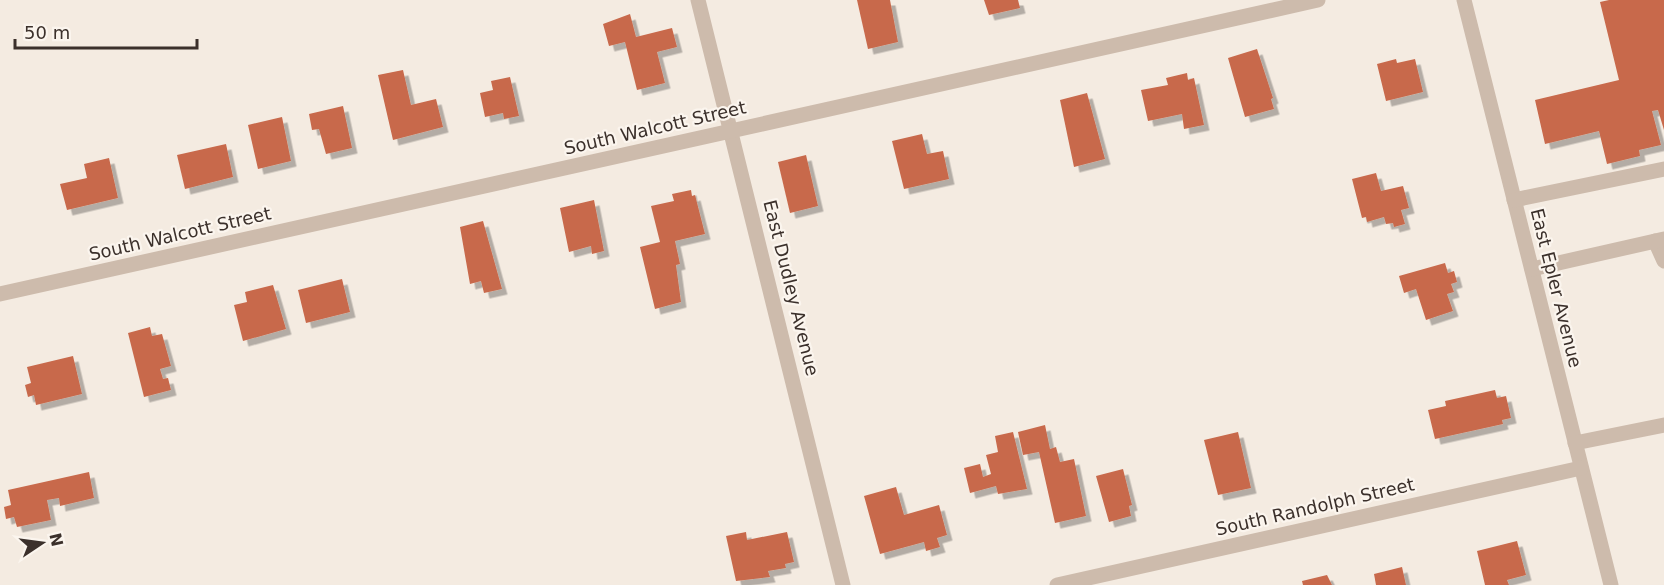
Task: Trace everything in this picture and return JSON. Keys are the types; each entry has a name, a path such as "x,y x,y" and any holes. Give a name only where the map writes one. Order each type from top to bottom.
{"street":[{"name":"East Dudley Avenue","path":"698,0 843,585"},
{"name":"South Walcott Street","path":"0,294 1318,0"},
{"name":"East Epler Avenue","path":"1464,0 1611,585"},
{"path":"1514,200 1664,169"},
{"path":"1532,269 1659,240 1664,261"},
{"path":"1575,443 1664,425"},
{"name":"South Randolph Street","path":"1057,585 1581,468"}],"building":[{"path":"857,0 890,0 898,42 868,49"},
{"path":"984,0 1018,0 1020,8 989,15"},
{"path":"1664,0 1664,130 1658,110 1652,111 1661,145 1639,150 1640,156 1607,164 1599,131 1545,144 1535,100 1619,80 1600,2"},
{"path":"630,14 636,37 672,28 677,47 657,52 665,83 637,90 625,42 609,46 603,24"},
{"path":"1257,49 1273,98 1271,99 1274,109 1245,117 1228,58"},
{"path":"1396,59 1397,63 1415,59 1423,92 1386,101 1377,64"},
{"path":"403,70 411,105 436,99 443,127 393,140 378,75"},
{"path":"1187,73 1188,80 1194,78 1204,125 1184,129 1182,114 1148,121 1141,90 1168,85 1166,78"},
{"path":"510,77 519,116 504,119 503,113 485,117 480,93 493,90 491,81"},
{"path":"1087,93 1105,159 1074,167 1060,100"},
{"path":"343,106 352,148 326,154 319,129 312,130 309,114"},
{"path":"282,117 291,161 258,169 248,125"},
{"path":"922,134 927,154 943,151 949,179 904,189 892,141"},
{"path":"226,144 233,177 185,189 177,155"},
{"path":"806,155 818,206 790,213 778,162"},
{"path":"109,158 118,198 67,210 60,184 87,178 84,164"},
{"path":"1376,173 1381,191 1403,186 1409,208 1401,210 1405,224 1394,227 1393,223 1386,224 1384,217 1367,222 1366,217 1362,218 1352,179"},
{"path":"691,190 692,196 695,195 705,234 675,241 680,264 676,265 681,302 655,309 640,247 660,242 651,206 674,201 672,194"},
{"path":"594,200 604,251 592,254 591,246 569,252 560,208"},
{"path":"483,221 502,289 484,293 481,281 470,284 460,227"},
{"path":"1445,263 1448,273 1454,271 1457,282 1451,284 1454,292 1447,294 1453,311 1426,320 1416,289 1404,293 1399,276"},
{"path":"342,279 350,312 306,323 298,290"},
{"path":"273,285 286,329 243,341 234,305 247,302 245,292"},
{"path":"150,327 152,336 162,334 171,366 160,369 163,379 168,378 171,390 144,397 128,333"},
{"path":"73,356 82,394 36,405 34,395 28,397 25,385 31,383 27,367"},
{"path":"1495,390 1497,398 1506,396 1511,418 1502,420 1503,424 1435,439 1428,410 1446,406 1445,401"},
{"path":"1045,425 1050,449 1056,447 1060,462 1074,459 1086,516 1055,523 1039,452 1023,455 1018,432"},
{"path":"1013,432 1027,489 998,494 996,486 970,493 964,468 980,464 983,477 991,474 986,455 998,452 995,436"},
{"path":"1238,432 1251,488 1218,495 1204,440"},
{"path":"1123,469 1132,505 1129,506 1131,516 1109,522 1096,476"},
{"path":"89,472 94,498 60,506 59,498 47,500 51,520 17,527 14,517 6,519 4,507 11,505 8,490"},
{"path":"896,487 904,515 939,505 947,535 937,538 940,547 926,551 924,542 880,554 864,496"},
{"path":"746,532 747,540 787,532 794,562 785,564 786,568 768,571 770,577 736,581 726,536"},
{"path":"1517,541 1526,575 1507,580 1509,585 1485,585 1477,551"},
{"path":"1402,567 1406,585 1376,585 1374,574"},
{"path":"1327,575 1332,585 1303,585 1302,581"}]}
